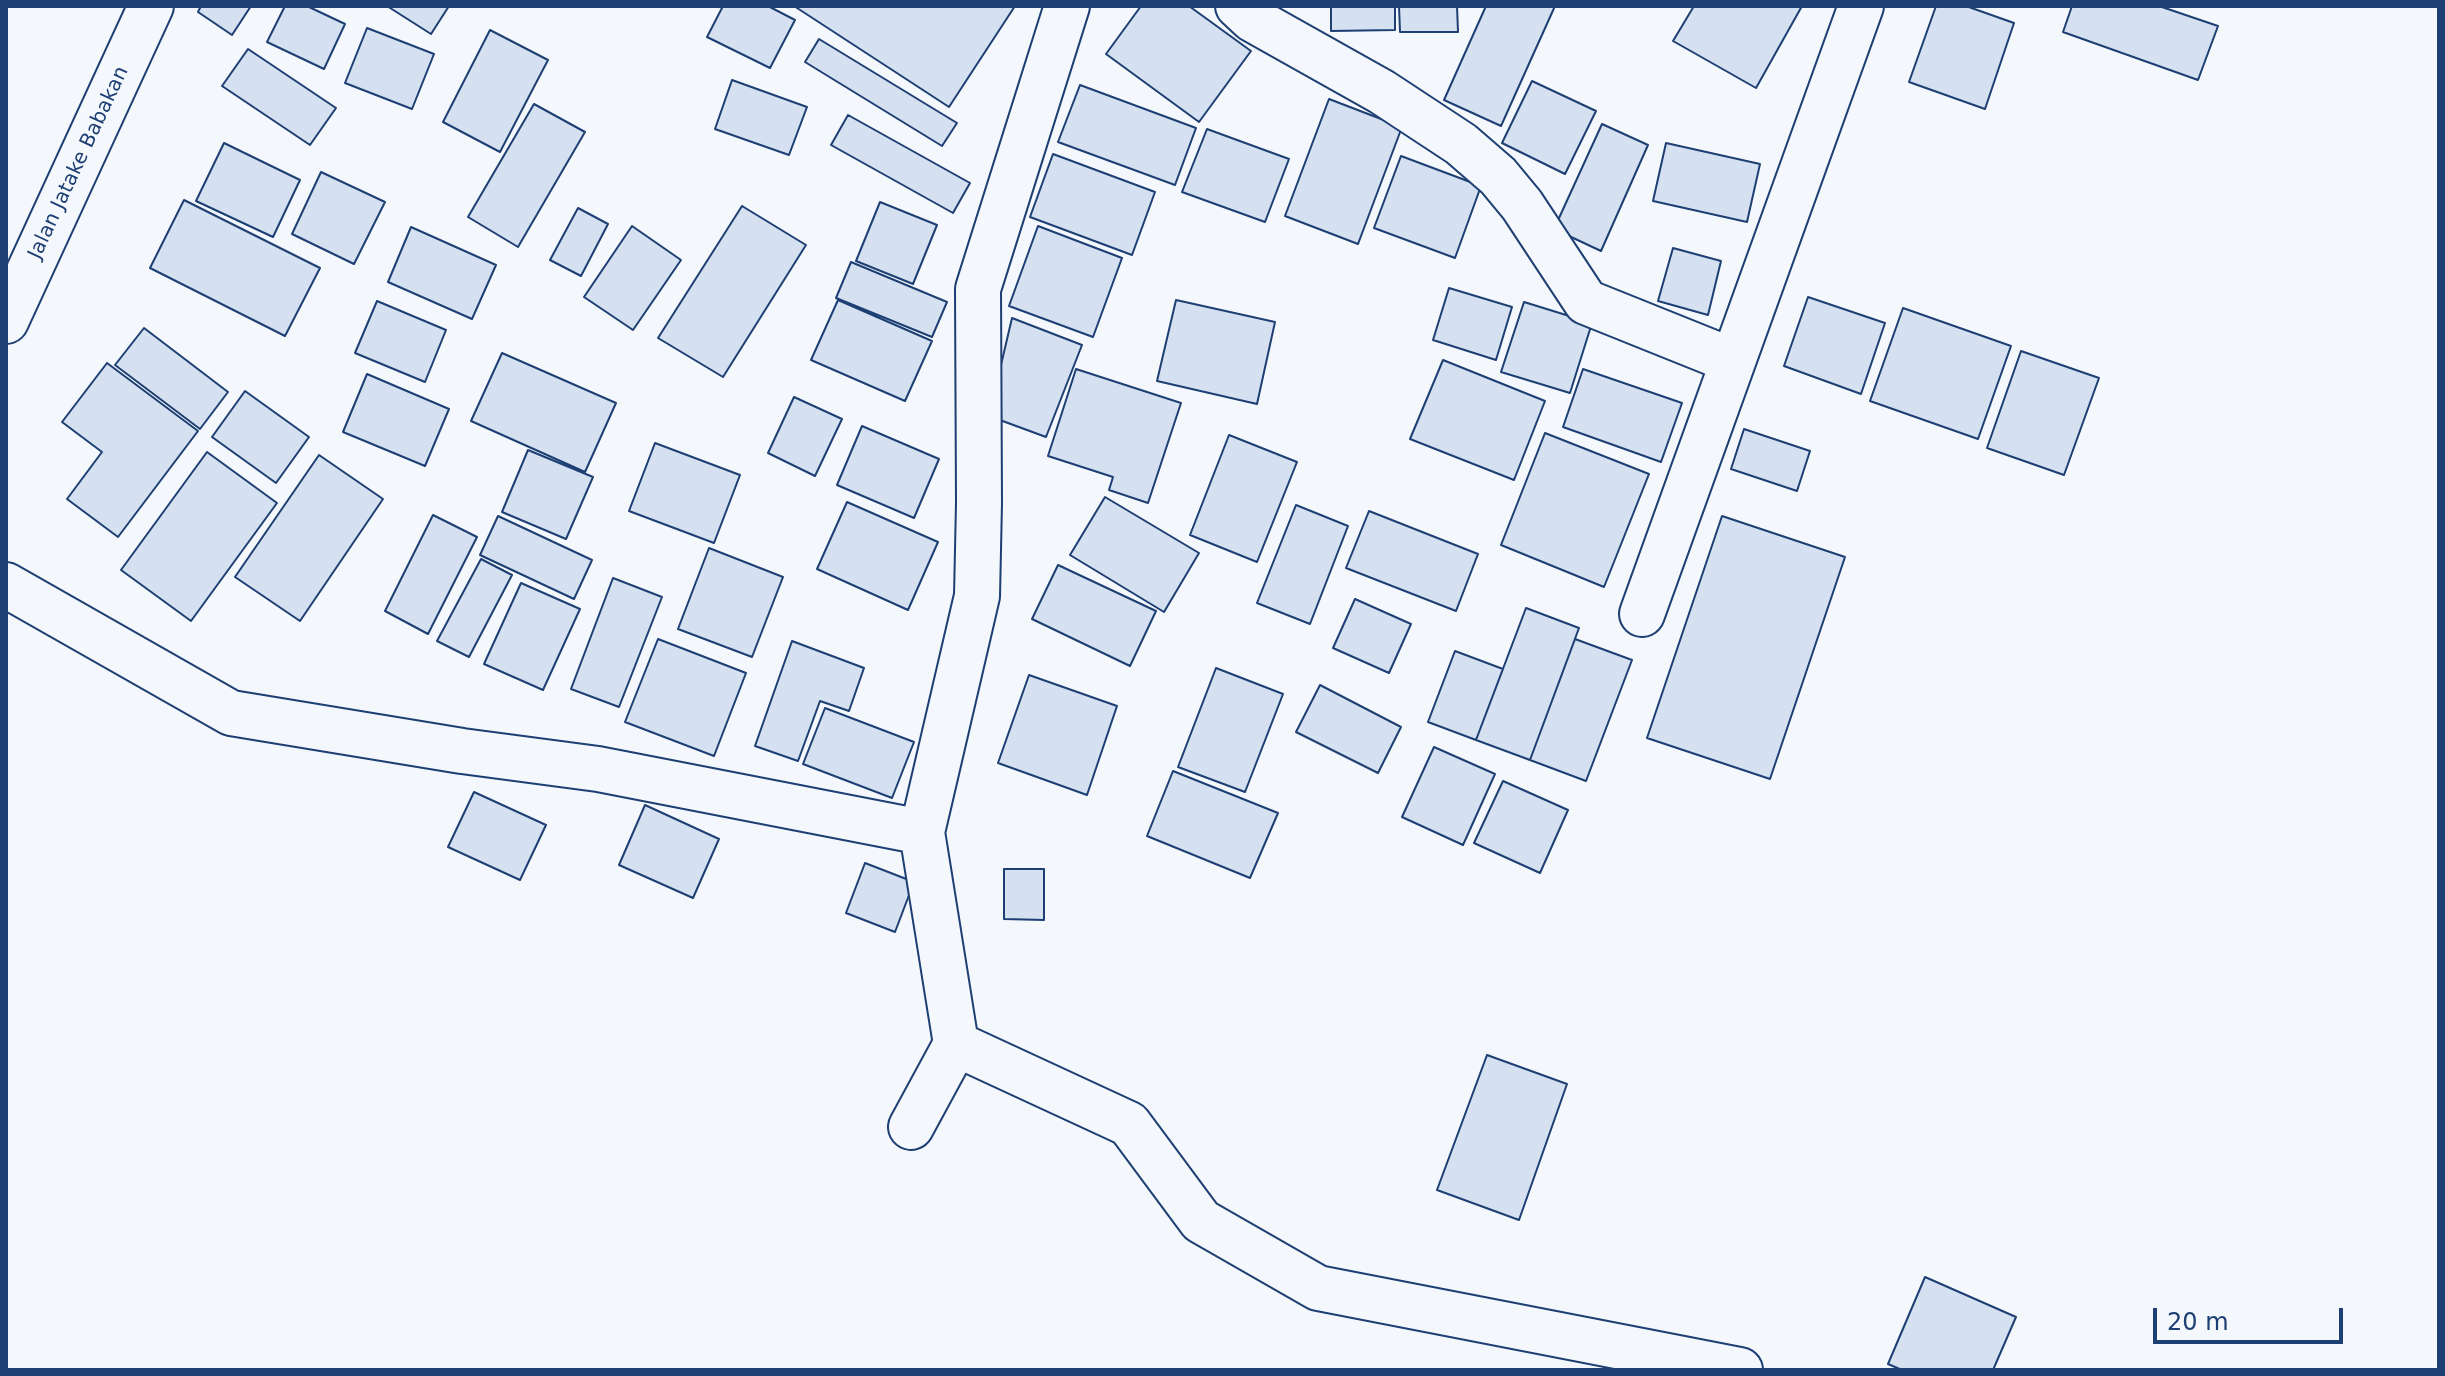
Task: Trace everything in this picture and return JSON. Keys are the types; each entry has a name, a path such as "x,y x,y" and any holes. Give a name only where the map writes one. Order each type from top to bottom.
{"street":[{"name":"Jalan Jatake Babakan","path":"6,321 151,6"},
{"path":"911,1127 956,1044 922,832 977,596 978,289 1067,6"},
{"path":"1238,6 1252,19 1382,92 1461,144 1498,176 1522,205 1586,302 1733,361"},
{"path":"1642,614 1861,6"},
{"path":"6,585 231,713 462,751 598,769 922,832"},
{"path":"956,1044 1129,1124 1201,1221 1318,1288 1740,1370"}],"building":[{"path":"201,6 251,6 232,35 198,12"},
{"path":"285,6 307,6 345,24 324,69 267,42"},
{"path":"387,6 449,6 431,34"},
{"path":"723,6 768,6 795,20 770,68 707,37"},
{"path":"794,6 1015,6 949,107"},
{"path":"1141,6 1189,6 1251,51 1199,122 1106,54"},
{"path":"1331,6 1395,6 1395,30 1331,31"},
{"path":"1399,6 1457,6 1458,32 1400,32"},
{"path":"1486,6 1555,6 1501,126 1444,100"},
{"path":"1694,6 1802,6 1756,88 1673,41"},
{"path":"1936,6 1966,6 2014,23 1985,109 1909,82"},
{"path":"2072,6 2159,6 2218,26 2198,80 2063,32"},
{"path":"367,28 434,54 412,109 345,83"},
{"path":"490,30 548,60 500,152 443,122"},
{"path":"819,39 957,123 942,146 805,62"},
{"path":"248,49 336,108 310,145 222,86"},
{"path":"732,80 807,107 789,155 715,129"},
{"path":"1532,81 1596,111 1565,174 1502,143"},
{"path":"1080,85 1196,128 1175,185 1058,142"},
{"path":"1329,99 1402,127 1358,244 1285,216"},
{"path":"534,104 585,132 518,247 468,217"},
{"path":"848,115 970,183 953,213 831,145"},
{"path":"1602,124 1648,145 1601,251 1554,229"},
{"path":"1207,129 1289,159 1265,222 1182,192"},
{"path":"224,143 300,180 273,237 196,201"},
{"path":"1666,143 1760,164 1747,222 1653,201"},
{"path":"1053,154 1155,192 1132,255 1030,217"},
{"path":"1401,156 1481,186 1455,258 1374,228"},
{"path":"321,172 385,202 354,264 292,234"},
{"path":"184,200 320,268 285,336 150,268"},
{"path":"880,202 937,225 913,284 856,261"},
{"path":"742,206 806,245 723,377 658,338"},
{"path":"578,208 608,224 581,276 550,260"},
{"path":"632,226 681,260 633,330 584,297"},
{"path":"1038,226 1122,258 1093,337 1009,306"},
{"path":"411,227 496,265 472,319 388,282"},
{"path":"1673,248 1721,261 1708,315 1658,301"},
{"path":"851,262 947,302 932,337 836,298"},
{"path":"1449,288 1512,307 1496,360 1433,340"},
{"path":"1808,297 1885,323 1861,394 1784,366"},
{"path":"838,300 932,341 905,401 811,360"},
{"path":"1176,300 1275,322 1257,404 1157,381"},
{"path":"377,301 446,330 425,382 355,353"},
{"path":"1524,302 1592,323 1570,393 1501,372"},
{"path":"1903,308 2011,346 1978,439 1870,401"},
{"path":"1012,318 1082,345 1046,437 989,416"},
{"path":"144,328 228,392 200,429 115,365"},
{"path":"2021,351 2099,378 2064,475 1987,448"},
{"path":"502,353 616,403 585,472 471,421"},
{"path":"1443,360 1545,401 1514,480 1410,439"},
{"path":"107,363 198,431 118,537 67,499 102,452 62,422"},
{"path":"1076,369 1181,403 1148,503 1109,490 1113,477 1048,456"},
{"path":"1583,369 1682,403 1661,462 1563,427"},
{"path":"367,374 449,409 425,466 343,432"},
{"path":"245,391 309,437 276,483 212,437"},
{"path":"794,397 842,419 815,476 768,453"},
{"path":"862,426 939,459 914,518 837,485"},
{"path":"1744,429 1810,451 1797,491 1731,469"},
{"path":"1545,433 1649,474 1604,587 1501,545"},
{"path":"1229,435 1297,462 1257,562 1190,535"},
{"path":"655,443 740,475 714,543 629,511"},
{"path":"528,450 593,477 566,539 502,512"},
{"path":"207,452 277,503 191,621 121,570"},
{"path":"319,455 383,499 300,621 235,577"},
{"path":"1105,497 1199,553 1164,612 1070,555"},
{"path":"847,502 938,542 908,610 817,569"},
{"path":"1296,505 1348,526 1310,624 1257,603"},
{"path":"1369,511 1478,554 1456,611 1346,568"},
{"path":"433,515 477,537 428,634 385,611"},
{"path":"498,516 592,560 574,599 480,555"},
{"path":"1722,516 1845,557 1770,779 1647,738"},
{"path":"709,548 783,577 752,657 678,629"},
{"path":"481,559 512,575 469,657 437,641"},
{"path":"1058,565 1156,611 1130,666 1032,619"},
{"path":"613,578 662,597 619,707 571,689"},
{"path":"521,583 580,609 543,690 484,664"},
{"path":"1355,599 1411,624 1389,673 1333,648"},
{"path":"1526,608 1579,628 1530,760 1476,740"},
{"path":"658,639 746,673 714,756 625,722"},
{"path":"1575,639 1632,660 1586,781 1530,760"},
{"path":"792,641 864,668 849,711 820,701 798,761 755,746"},
{"path":"1455,651 1503,669 1476,740 1428,722"},
{"path":"1216,668 1283,694 1245,792 1178,767"},
{"path":"1029,675 1117,706 1087,795 998,763"},
{"path":"1320,685 1401,727 1378,773 1296,732"},
{"path":"825,708 914,742 892,798 803,764"},
{"path":"1434,747 1495,774 1463,845 1402,817"},
{"path":"1173,771 1278,813 1250,878 1147,836"},
{"path":"1503,781 1568,810 1540,873 1474,843"},
{"path":"474,792 546,825 520,880 448,847"},
{"path":"645,805 719,839 693,898 619,865"},
{"path":"865,863 914,882 895,932 846,913"},
{"path":"1004,869 1044,869 1044,920 1004,919"},
{"path":"1487,1055 1567,1084 1519,1220 1437,1190"},
{"path":"1925,1277 2016,1317 1993,1370 1902,1370 1888,1364"}]}
